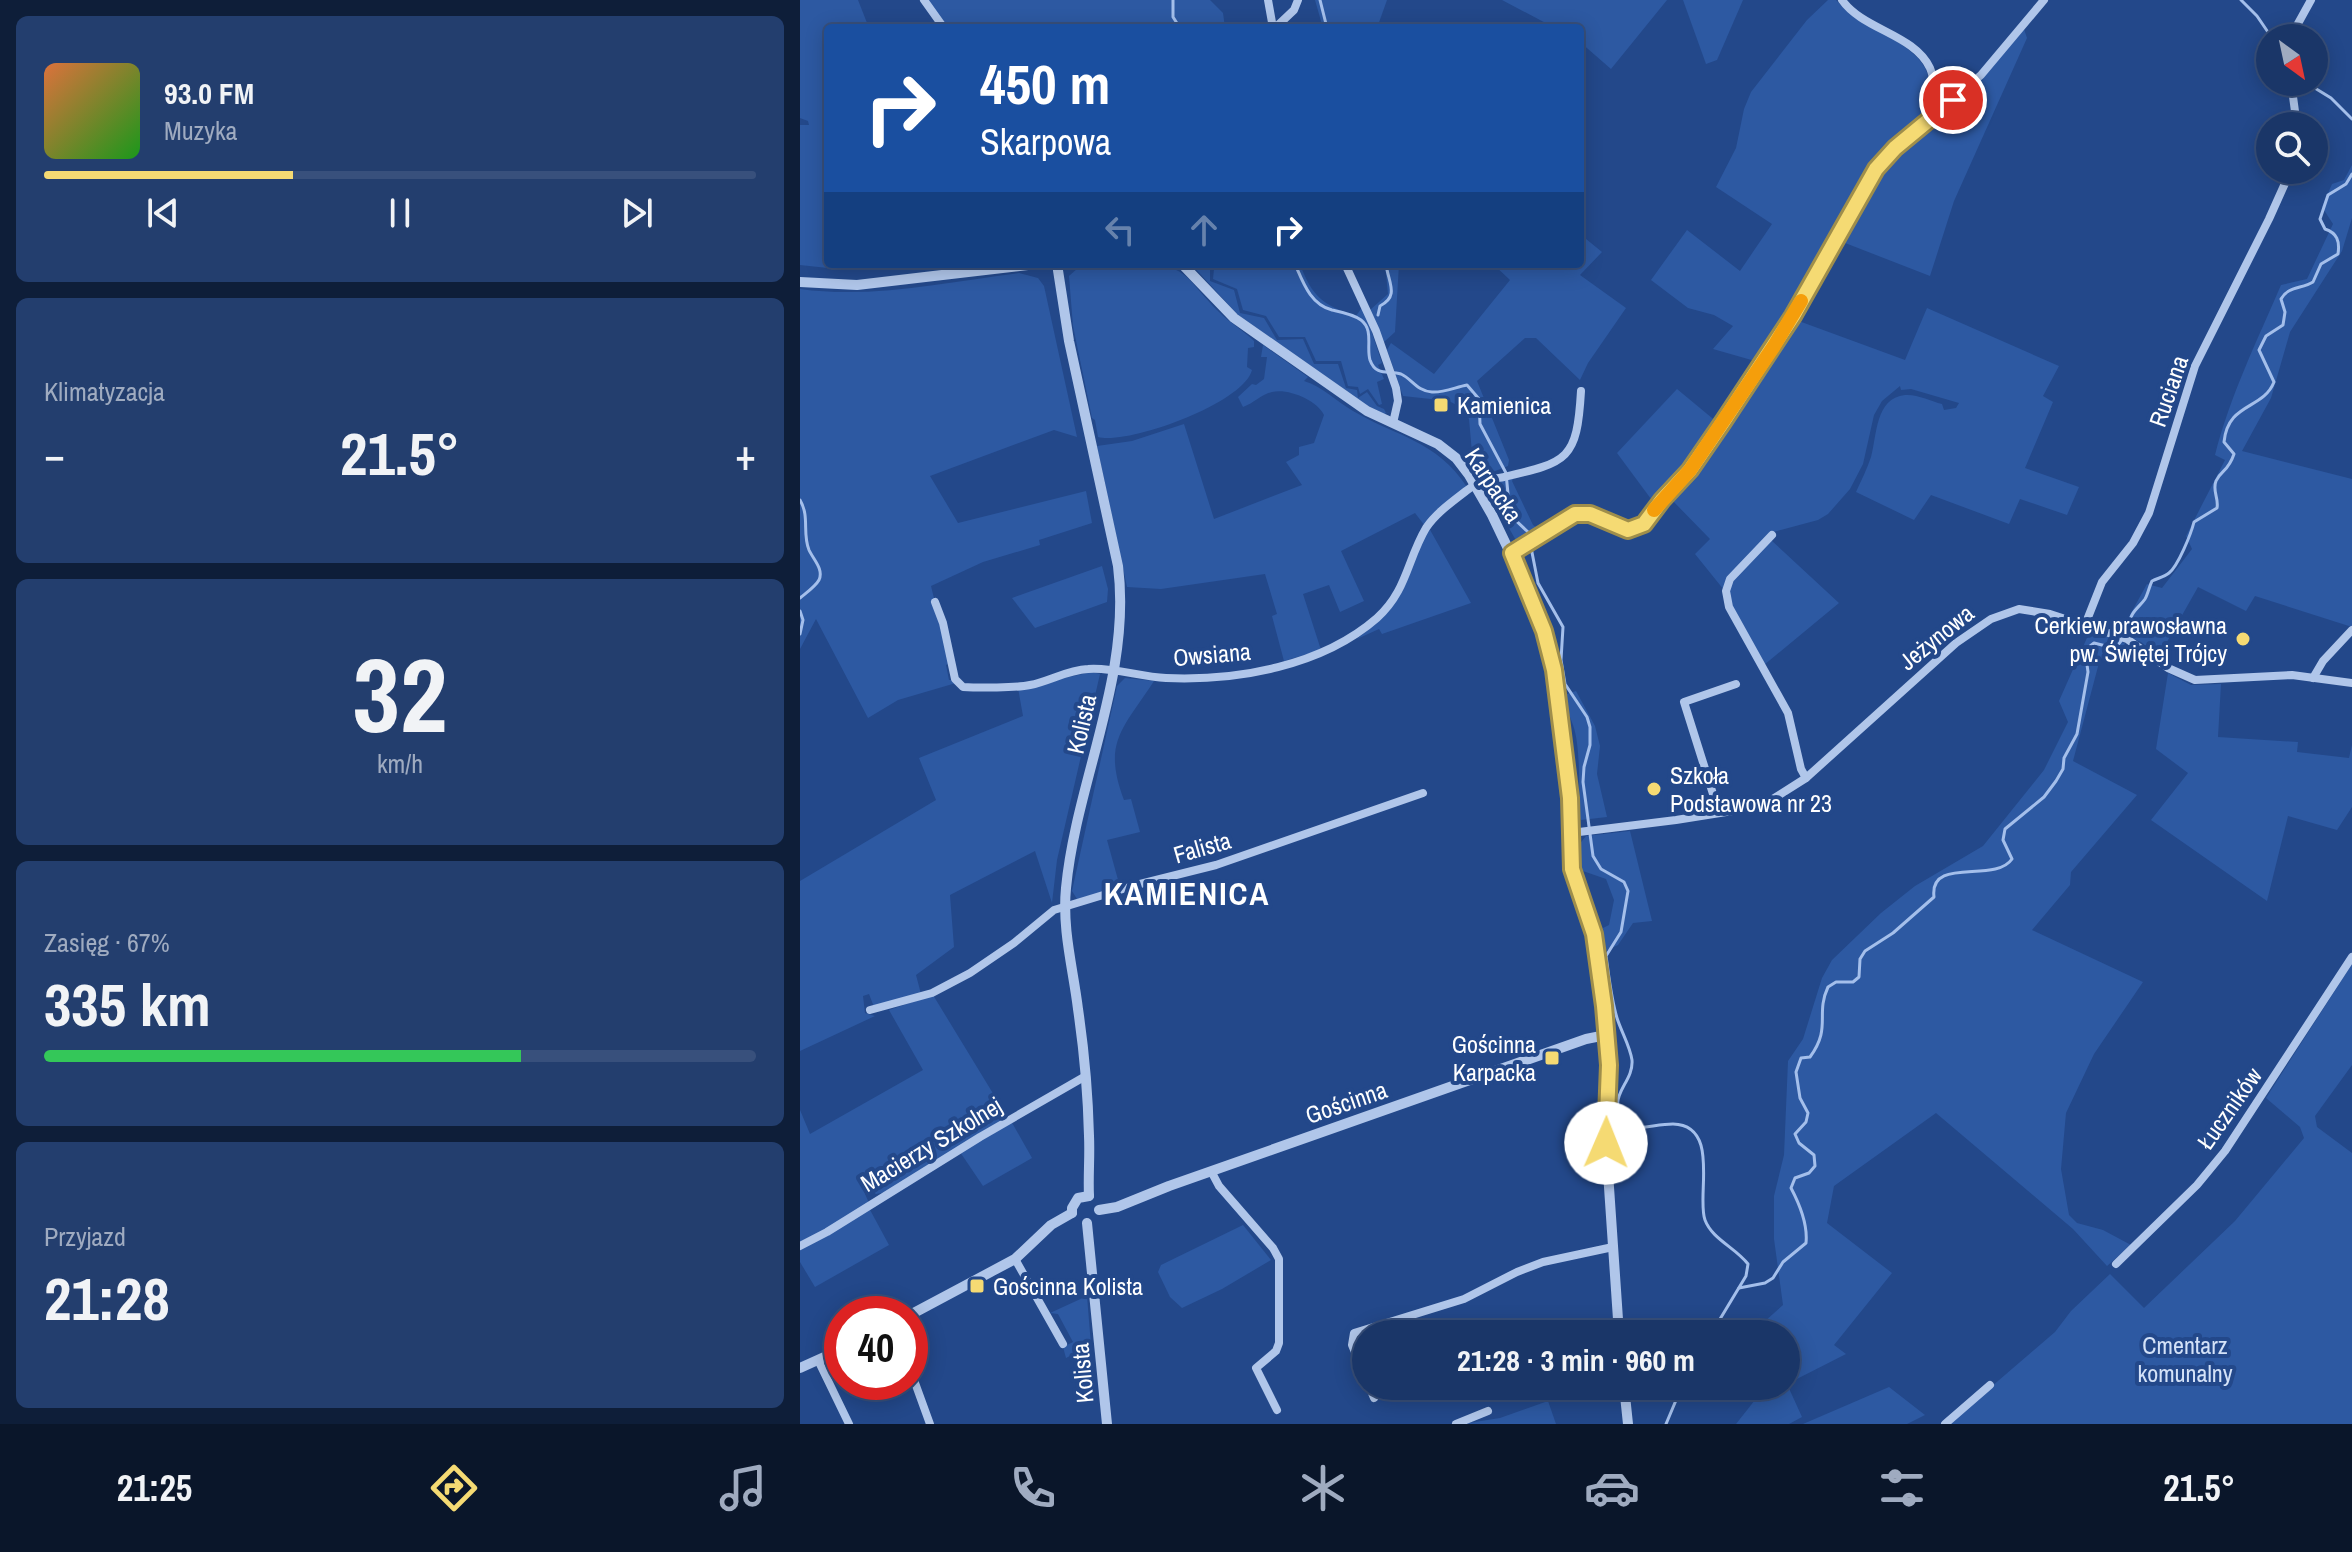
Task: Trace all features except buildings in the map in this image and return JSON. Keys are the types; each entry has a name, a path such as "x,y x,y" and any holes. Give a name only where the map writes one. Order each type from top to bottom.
{"street":[{"path":"924,0 941,24"},
{"path":"1268,0 1273,24"},
{"path":"1278,24 1294,10 1298,0"},
{"path":"1842,0 1859,16 1910,47 1925,60 1934,78 1939,111"},
{"path":"1512,553 1567,519 1583,513 1628,530 1644,524 1690,470 1774,346 1876,169 1895,148 1981,75 2044,0"},
{"path":"2298,24 2311,0"},
{"name":"Ruciana","path":"2085,625 2102,582 2133,543 2149,513 2195,366 2285,184"},
{"path":"800,282 857,285 1002,268"},
{"name":"Kolista","path":"1058,268 1072,354 1118,566 1120,595 1113,671 1068,869 1065,909 1067,946 1078,1008 1089,1135 1089,1196"},
{"name":"Karpacka","path":"1186,268 1234,318 1355,403 1448,451 1475,485 1512,553 1539,618 1551,657 1569,785 1572,869 1594,934 1606,1035 1609,1065 1605,1126 1618,1320"},
{"path":"1347,268 1376,331 1393,380 1398,401 1393,423"},
{"path":"1475,485 1486,479 1535,471 1556,463 1567,453 1579,419 1581,391"},
{"name":"Owsiana","path":"935,602 943,623 955,679 963,687 1020,686 1079,670 1163,678 1256,672 1316,654 1349,639 1392,603 1431,521 1475,485"},
{"path":"1772,535 1730,579 1726,591 1729,607 1788,713 1801,769 1806,778"},
{"name":"Jeżynowa","path":"1571,833 1761,805 1806,778 1956,643 1991,619 2019,609 2050,614 2127,639 2168,668 2195,680 2273,675 2352,683"},
{"path":"2313,678 2323,661 2352,630"},
{"path":"1719,813 1684,702 1736,684"},
{"name":"Falista","path":"870,1010 945,987 1004,950 1048,913 1136,885 1216,865 1423,793"},
{"name":"Łuczników","path":"2116,1264 2197,1185 2225,1151 2352,957"},
{"name":"Gościnna","path":"1099,1210 1117,1207 1586,1039 1606,1035"},
{"name":"Macierzy Szkolnej","path":"800,1246 1084,1077"},
{"path":"1211,1171 1219,1186 1279,1259 1279,1343 1276,1351 1256,1368 1277,1410"},
{"path":"1089,1196 1096,1201 1099,1210 1096,1219 1087,1223 1078,1221 1072,1213 1078,1198 1089,1196"},
{"path":"928,1305 1015,1259 1051,1225 1072,1213"},
{"name":"Kolista","path":"1087,1223 1107,1424"},
{"path":"1396,1320 1464,1299 1543,1262 1613,1247"},
{"path":"1015,1259 1063,1344"},
{"path":"800,1368 824,1357"},
{"path":"818,1360 849,1424"},
{"path":"1945,1424 1990,1385"},
{"path":"921,1400 930,1424"},
{"path":"1625,1400 1628,1424"},
{"path":"1456,1424 1488,1411"}],"green space":[{"path":"800,0 858,0 867,24 824,24 824,268 800,265 800,125 809,125 808,121 800,118"},
{"path":"927,0 1210,0 1223,13 1224,24 944,24"},
{"path":"1315,0 1387,0 1378,24 1322,24"},
{"path":"1502,0 1667,0 1611,69 1584,45 1584,24 1547,24"},
{"path":"1683,0 1743,0 1717,60 1706,64"},
{"path":"1828,0 1836,0 1918,59 1927,73 1933,110 1867,177 1790,314 1760,360 1755,361 1713,349 1733,326 1714,315 1688,308 1651,280 1687,230 1740,271 1772,224 1716,187 1736,148 1751,92 1807,20"},
{"path":"2024,29 2027,38 1954,201 1930,276 1840,241 1877,174 1897,151 1983,76"},
{"path":"2352,165 2352,218 2342,251 2290,332 2271,398 2242,451 2352,479 2352,627 2255,596 2246,611 2198,587 2159,656 2141,642 2120,633 2147,584 2162,588 2192,549 2186,536 2225,460 2215,455 2245,369 2281,285 2307,279 2333,224 2322,207 2332,184 2344,180"},
{"path":"1584,237 1602,252 1580,275 1626,308 1588,363 1580,380 1536,338 1525,338 1477,381 1509,460 1508,466 1480,477 1473,464 1469,419 1462,408 1449,401 1403,396 1387,350 1391,343 1434,374 1510,280 1497,268 1584,268"},
{"path":"1078,268 1175,269 1254,341 1254,347 1248,348 1247,367 1252,370 1244,383 1229,396 1184,419 1134,435 1098,437 1073,326 1069,276"},
{"path":"1195,268 1210,269 1210,281 1234,290 1240,313 1264,318 1277,340 1303,339 1314,364 1338,364 1346,388 1357,390 1358,398 1367,392 1386,413 1392,411 1384,414 1368,406 1238,315"},
{"path":"1302,268 1314,292 1335,308 1356,316 1363,306 1382,363 1378,365 1384,379 1377,382 1382,404 1379,405 1368,389 1360,394 1358,387 1348,386 1341,361 1316,361 1305,337 1279,337 1266,316 1243,310 1237,289 1213,279 1214,269"},
{"path":"1385,268 1399,268 1395,332 1384,342 1370,310 1388,294"},
{"path":"1019,273 1038,278 1044,286 1077,437 1054,430 930,476 958,523 1086,491 1092,523 1039,540 1040,545 983,562 931,586 950,663 946,665 949,680 956,683 898,700 868,718 816,619 800,649 800,289 882,291"},
{"path":"1927,308 2059,366 2043,396 2053,402 2025,468 2079,487 2067,515 2020,499 2009,524 1931,495 1914,520 1856,492 1871,457 1879,419 1888,403 1910,395 1942,404 1944,410 1956,408 1959,403 1911,389 1901,390 1900,386 1882,401 1874,415 1863,464 1850,489 1828,514 1818,520 1773,532 1724,590 1695,554 1710,539 1670,498 1696,468 1796,320 1905,360"},
{"path":"1263,345 1308,377 1304,381 1369,420 1429,449 1455,471 1467,487 1425,526 1415,513 1341,551 1364,601 1340,612 1329,585 1303,594 1321,650 1284,661 1272,616 1277,614 1265,574 1161,589 1127,587 1097,446 1132,441 1184,424 1214,519 1302,485 1286,462 1299,455 1299,447 1314,443 1324,415 1309,400 1279,391 1268,393 1243,407 1238,397 1252,384 1256,385 1264,379 1267,357 1261,357"},
{"path":"1677,389 1718,423 1654,503 1617,453"},
{"path":"1514,477 1512,481 1533,525 1541,531 1518,544 1484,484"},
{"path":"1429,528 1471,603 1382,634 1379,629 1357,639 1383,616"},
{"path":"1771,540 1839,603 1764,665 1734,612 1730,590 1740,570"},
{"path":"1102,566 1108,589 1107,602 1035,628 1012,598"},
{"path":"2090,631 2125,643 2122,650 2100,659 2073,761 2137,795 2071,872 2070,885 2032,930 2143,982 2094,1054 2066,1113 2061,1169 2069,1215 2077,1223 2103,1230 2131,1245 2107,1266 2073,1229 1936,1113 1834,1186 1827,1223 1892,1273 1834,1345 1846,1354 1800,1377 1800,1320 1766,1320 1783,1305 1774,1239 1774,1196 1784,1155 1788,1061 1803,1039 1822,978 1832,960 1881,913 1915,886 1983,846 2044,770 2068,722 2059,701"},
{"path":"1092,672 1100,674 1057,860 1052,903 1035,851 950,895 954,947 916,975 921,994 874,1007 869,994 863,996 865,1013 875,1016 800,1051 800,881 936,800 919,758 1023,716 1018,688"},
{"path":"2168,673 2191,685 2221,684 2218,737 2298,742 2297,752 2349,758 2352,745 2352,807 2337,830 2288,816 2267,901 2151,820 2188,773 2156,749"},
{"path":"1125,678 1154,681 1125,724 1116,750 1118,780 1124,800 1131,799 1140,832 1107,840 1120,887 1077,899 1072,891 1117,686"},
{"path":"1576,691 1595,726 1600,746 1597,774 1607,817 1581,820 1579,817 1576,734 1564,695"},
{"path":"1630,831 1652,921 1633,923 1618,945 1603,952 1603,928 1609,925 1614,900 1606,879 1580,870 1578,846 1586,836"},
{"name":"Cmentarz komunalny","path":"2352,964 2352,1065 2315,1116 2317,1127 2352,1153 2352,1424 1948,1424 2055,1332 2071,1311 2110,1274 2144,1308 2235,1221 2304,1138 2300,1127 2266,1098"},
{"path":"933,995 1008,1118 886,1192 876,1194 871,1190 865,1194 869,1203 800,1244 800,1110 810,1134 923,1070 889,1010"},
{"path":"1011,1121 1032,1158 983,1186 960,1152"},
{"path":"869,1208 889,1245 815,1287 800,1262 800,1248"},
{"path":"1243,1225 1271,1260 1182,1308 1170,1297 1158,1272 1161,1265"},
{"path":"1087,1296 1091,1345 1066,1358 1063,1347 1073,1342 1058,1314 1050,1313"},
{"path":"1889,1387 1925,1415 1907,1424 1803,1424"},
{"path":"1755,1400 1794,1400 1802,1417 1789,1424 1736,1424"},
{"path":"1548,1401 1556,1424 1462,1424 1500,1418"}],"waterway":[{"path":"1173,0 1173,17 1177,24"},
{"path":"1320,0 1326,24"},
{"path":"2241,0 2262,24"},
{"path":"2328,96 2352,119"},
{"path":"1739,1288 1765,1283 1773,1278 1783,1262 1806,1243 1803,1215 1791,1188 1795,1178 1809,1173 1815,1166 1814,1155 1799,1143 1795,1134 1806,1122 1808,1113 1800,1098 1796,1072 1801,1058 1810,1057 1817,1047 1828,987 1836,982 1853,982 1859,977 1860,959 1865,951 1893,933 1934,897 1935,885 1942,877 1992,870 2012,859 2003,840 2005,829 2044,797 2063,769 2064,758 2077,734 2088,672 2085,650 2094,643 2114,648 2118,644 2152,581 2173,569 2194,522 2217,508 2216,481 2234,454 2224,442 2227,429 2232,420 2262,398 2274,382 2259,350 2266,336 2283,325 2285,312 2281,299 2291,290 2313,282 2321,264 2338,254 2337,238 2325,229 2320,219 2328,195 2346,184 2352,174"},
{"path":"1297,268 1308,292 1318,303 1354,316 1365,324 1369,334 1370,360 1376,369 1401,374 1418,387 1432,392 1467,385 1479,399 1480,424 1506,473 1510,515 1528,532 1538,583 1563,627 1561,660 1565,684 1587,717 1590,727 1583,782 1593,856 1601,869 1624,882 1628,891 1621,932 1606,956 1615,1010 1632,1060 1620,1092 1618,1108 1630,1128 1673,1124 1688,1127 1697,1136 1704,1164 1705,1220 1713,1233 1748,1264 1746,1276 1719,1320"},
{"path":"1378,315 1380,306 1390,298 1391,293 1387,268"},
{"path":"800,500 805,513 807,544 820,576 800,598"},
{"path":"800,611 803,620 800,634"},
{"path":"1666,1424 1676,1400"}],"slow traffic":[{"path":"1654,510 1690,470 1801,301"}],"place":[{"name":"Kamienica","path":"1441,405"},
{"name":"Cerkiew prawosławna pw. Świętej Trójcy","path":"2243,639"},
{"name":"Szkoła Podstawowa nr 23","path":"1654,789"},
{"name":"Gościnna Karpacka","path":"1552,1058"},
{"name":"Gościnna Kolista","path":"977,1286"}],"district":[{"name":"KAMIENICA","path":"1187,893"}],"route":[{"path":"1606,1143 1609,1065 1604,1006 1594,934 1572,869 1570,798 1554,670 1544,631 1512,553 1575,514 1590,514 1628,530 1635,530 1644,524 1690,470 1774,346 1876,169 1895,148 1953,100"}]}
